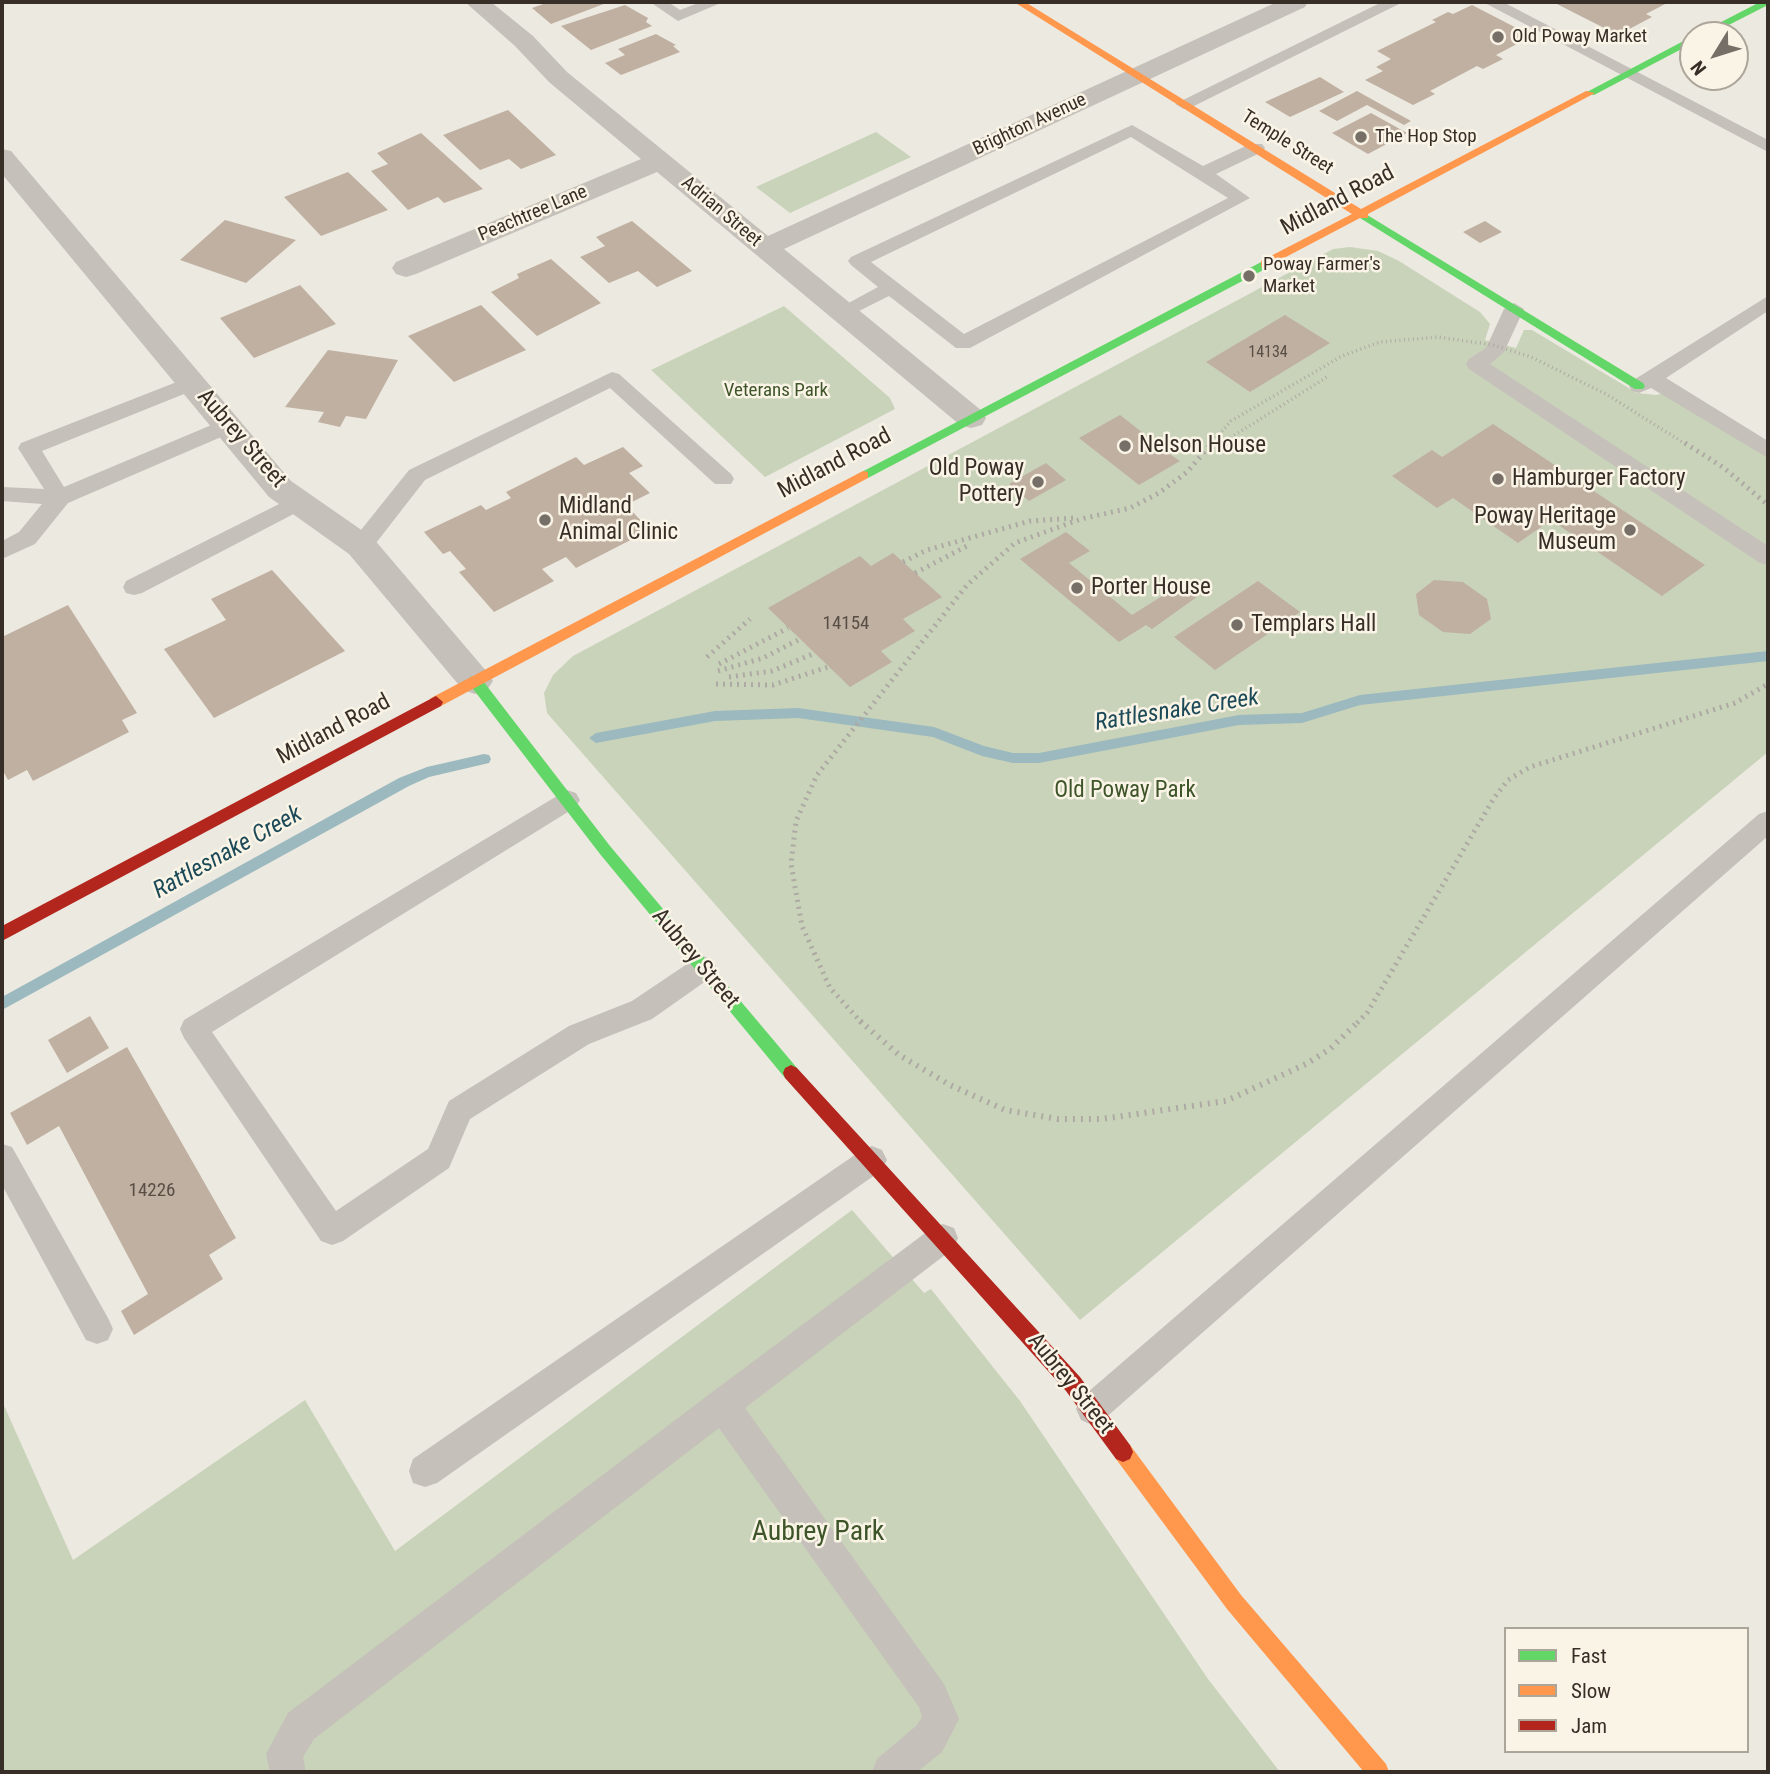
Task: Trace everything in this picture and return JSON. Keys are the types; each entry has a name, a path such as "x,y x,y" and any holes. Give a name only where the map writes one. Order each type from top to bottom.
{"main road":[{"name":"Temple Street","path":"1019,2 1514,309 1645,382"},
{"path":"1730,21 1767,2"},
{"name":"Midland Road","path":"2,934 971,418 1679,46"},
{"name":"Aubrey Street","path":"475,681 567,800 772,1052 1031,1334 1092,1409 1234,1602 1378,1772"}],"street":[{"name":"Adrian Street","path":"477,2 524,41 558,77 971,418"},
{"name":"Brighton Avenue","path":"764,248 1296,2"},
{"name":"Aubrey Street","path":"2,157 280,489 362,546 475,681"},
{"name":"Peachtree Lane","path":"406,268 660,161"}],"lane":[{"path":"658,2 678,16 715,2"},
{"path":"1184,104 1395,2"},
{"path":"1490,2 1768,147"},
{"path":"1507,10 1525,2"},
{"path":"1132,130 1241,198 963,343 891,288 858,261 1132,130"},
{"path":"1202,174 1256,148"},
{"path":"842,312 891,288"},
{"path":"1768,302 1645,382 1768,451"},
{"path":"1514,309 1494,352 1476,364 1768,557"},
{"path":"362,546 417,475 612,379 723,479"},
{"path":"60,498 29,448 192,383"},
{"path":"2,494 60,498 228,426"},
{"path":"2,551 27,538 60,498"},
{"path":"134,587 299,502"},
{"path":"567,800 194,1029 332,1231 439,1158 459,1110 579,1035 642,1010 703,968"},
{"path":"1092,1409 1768,821"},
{"path":"2,1157 97,1329"},
{"path":"425,1471 872,1160"},
{"path":"288,1772 284,1754 301,1726 943,1238"},
{"path":"722,1404 932,1696 941,1719 929,1739 890,1772"}],"green space":[{"path":"876,132 911,157 790,213 756,187"},
{"name":"Old Poway Park","path":"1350,247 1378,251 1399,261 1480,312 1490,324 1485,340 1516,348 1524,330 1532,330 1637,393 1656,395 1680,389 1768,442 1768,752 1080,1320 547,713 544,693 553,675 573,656 1333,249"},
{"name":"Veterans Park","path":"784,306 890,398 895,409 765,477 651,370"},
{"name":"Aubrey Park","path":"852,1210 924,1293 931,1289 1020,1401 1208,1679 1280,1772 2,1772 2,1401 73,1560 305,1400 395,1551"}],"building":[{"path":"549,2 609,2 551,24 532,8"},
{"path":"1553,2 1669,2 1646,14 1652,17 1618,35"},
{"path":"625,5 648,18 646,22 652,26 591,50 561,26"},
{"path":"1472,5 1532,36 1496,55 1503,59 1483,69 1477,66 1430,91 1435,94 1413,105 1365,80 1383,71 1376,67 1391,59 1377,51 1436,22 1432,20 1448,12 1453,14"},
{"path":"656,34 676,45 673,46 680,52 621,75 605,63 625,55 618,49"},
{"path":"1320,77 1344,92 1290,117 1265,102"},
{"path":"1357,91 1411,121 1404,125 1367,105 1337,121 1319,111"},
{"path":"508,110 556,155 521,169 509,159 480,170 443,135"},
{"path":"1371,113 1407,133 1368,154 1332,133"},
{"path":"421,133 483,189 444,203 438,197 408,210 371,171 388,164 377,153"},
{"path":"348,172 388,210 321,236 284,197"},
{"path":"225,220 296,240 246,283 180,260"},
{"path":"632,221 692,271 657,287 638,271 609,283 580,257 605,246 596,237"},
{"path":"1485,221 1502,232 1480,243 1463,232"},
{"path":"551,259 601,303 537,336 491,292 519,278 517,274"},
{"path":"300,285 336,324 254,358 220,318"},
{"path":"481,305 526,350 454,382 408,336"},
{"path":"1285,315 1330,343 1250,392 1206,362"},
{"path":"328,350 398,360 366,419 346,416 340,427 318,422 324,412 285,407"},
{"name":"Nelson House","path":"1120,415 1180,461 1139,485 1079,438"},
{"path":"1493,424 1705,565 1662,596 1551,520 1518,543 1453,498 1437,508 1392,476 1432,450 1442,457"},
{"name":"Midland Animal Clinic","path":"623,447 643,466 629,473 650,493 626,505 650,530 576,568 566,557 542,569 554,581 494,612 459,572 466,569 450,551 443,554 424,532 481,505 486,510 511,498 506,492 576,457 584,465"},
{"name":"Old Poway Pottery","path":"1046,463 1066,480 1029,501 1009,484"},
{"name":"Porter House","path":"1066,532 1090,551 1069,563 1132,615 1186,581 1201,594 1152,629 1146,625 1119,642 1020,559"},
{"path":"893,553 942,597 903,619 915,631 881,651 892,662 850,687 768,608 860,556 871,566"},
{"path":"272,570 345,651 214,718 164,649 226,620 211,599"},
{"path":"1434,580 1463,582 1487,599 1491,619 1470,634 1443,632 1419,615 1416,594"},
{"name":"Templars Hall","path":"1258,581 1300,612 1215,670 1174,637"},
{"path":"68,605 137,713 122,720 129,732 33,781 27,770 8,780 2,769 2,637"},
{"path":"90,1016 109,1048 67,1073 48,1040"},
{"path":"127,1047 236,1238 209,1255 223,1279 134,1335 121,1311 148,1294 59,1126 27,1145 10,1113"}],"waterway":[{"name":"Rattlesnake Creek","path":"596,738 715,716 798,713 934,732 982,751 1013,758 1039,758 1239,720 1302,718 1360,700 1768,656"},
{"name":"Rattlesnake Creek","path":"2,1004 404,782 427,772 484,759"}],"railway":[{"path":"1210,445 1231,421 1342,356 1380,342 1438,337 1493,345 1531,357 1606,394 1687,445"},
{"path":"1219,445 1327,377"},
{"path":"861,1022 830,988 802,926 791,864 796,821 817,775 967,585 1015,543 1081,519 1130,508 1159,493 1187,472 1212,443"},
{"path":"1211,450 1222,443"},
{"path":"1685,443 1724,468 1768,505"},
{"path":"903,562 927,550 1030,521 1074,518"},
{"path":"915,573 971,544"},
{"path":"707,657 750,619"},
{"path":"719,664 788,628"},
{"path":"718,671 763,658 800,639"},
{"path":"729,677 772,671 815,653"},
{"path":"716,684 773,685 828,667"},
{"path":"1359,1021 1367,1013 1494,798 1508,780 1530,767 1735,703 1768,684"},
{"path":"861,1022 899,1055 950,1085 1005,1110 1058,1119 1102,1119 1226,1101 1306,1064 1330,1049 1359,1021"}],"traffic: fast":[{"path":"1729,21 1767,2"},
{"path":"1590,93 1679,46"},
{"path":"1364,216 1639,386"},
{"path":"863,475 1265,264"},
{"path":"475,681 605,850 791,1073"}],"traffic: slow":[{"path":"1019,2 1364,216"},
{"path":"1265,264 1590,93"},
{"path":"436,702 863,475"},
{"path":"1123,1452 1234,1602 1378,1772"}],"traffic: jam":[{"path":"2,934 436,702"},
{"path":"791,1073 1073,1384 1123,1452"}],"place":[{"name":"Old Poway Market","path":"1498,37"},
{"name":"The Hop Stop","path":"1361,137"},
{"name":"Poway Farmer's Market","path":"1249,276"},
{"name":"Nelson House","path":"1125,446"},
{"name":"Hamburger Factory","path":"1498,479"},
{"name":"Old Poway Pottery","path":"1038,482"},
{"name":"Midland Animal Clinic","path":"545,520"},
{"name":"Poway Heritage Museum","path":"1630,530"},
{"name":"Porter House","path":"1077,588"},
{"name":"Templars Hall","path":"1237,625"}]}
